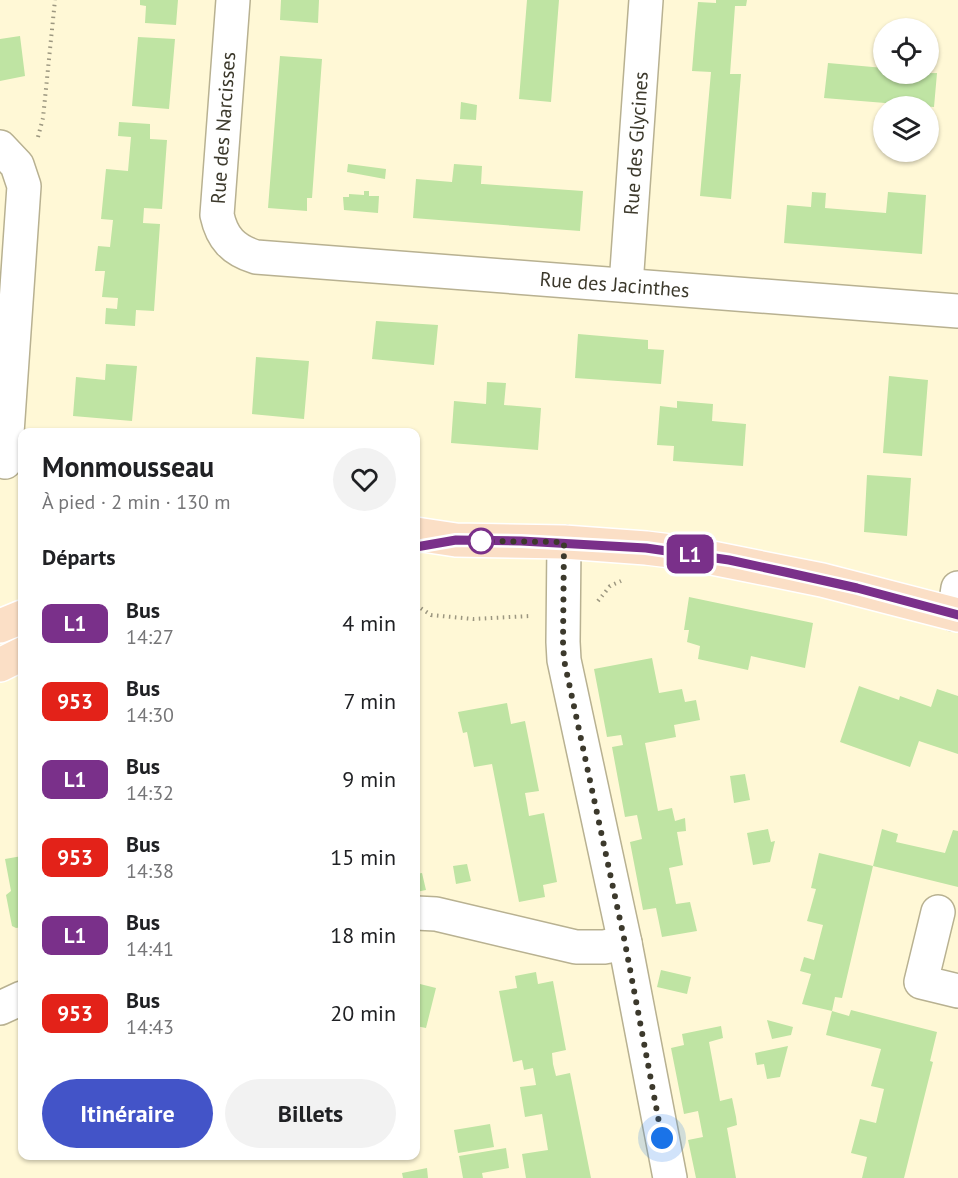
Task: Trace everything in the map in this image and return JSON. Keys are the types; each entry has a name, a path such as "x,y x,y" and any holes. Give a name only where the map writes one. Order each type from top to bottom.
{"main road":[{"path":"420,535 456,540 564,542 646,548 729,560 957,606"},
{"path":"420,545 456,540"},
{"path":"0,626 18,619"},
{"path":"0,665 18,656"}],"street":[{"name":"Rue des Narcisses","path":"233,0 217,214 226,240 234,248 255,257 271,258"},
{"name":"Rue des Glycines","path":"626,285 646,0"},
{"path":"0,147 17,165 24,186 9,463"},
{"name":"Rue des Jacinthes","path":"271,258 958,311"},
{"path":"564,542 563,642 567,676 625,943 670,1178"},
{"path":"938,912 921,982 958,991"},
{"path":"420,913 436,914 576,947 604,947 625,943"},
{"path":"0,1008 18,1000"}],"path":[{"path":"38,139 55,0"},
{"path":"420,608 431,615 472,619 588,612 610,586 625,580"}],"building":[{"path":"140,0 178,0 176,25 145,23 146,6 140,5"},
{"path":"281,0 319,0 318,23 280,20"},
{"path":"527,0 559,0 551,102 519,99"},
{"path":"716,0 747,0 746,6 735,6 730,74 741,74 731,199 700,196 711,72 692,71 695,34 698,2 716,3"},
{"path":"20,36 25,76 0,81 0,39"},
{"path":"138,37 175,39 169,109 132,106"},
{"path":"280,56 322,59 312,198 307,198 307,211 268,208"},
{"path":"828,63 873,67 873,84 936,84 935,96 873,96 873,102 824,98"},
{"path":"461,102 477,105 476,120 460,119"},
{"path":"119,122 150,124 150,139 167,140 162,209 144,208 143,223 160,224 154,311 136,310 135,326 105,324 106,308 117,309 118,298 102,297 105,271 95,271 98,246 110,247 113,220 101,219 106,169 128,171 131,137 118,136"},
{"path":"348,164 386,169 385,179 347,172"},
{"path":"454,164 482,166 481,184 583,191 580,231 413,218 416,179 452,182"},
{"path":"364,191 369,191 369,196 379,196 378,213 344,210 343,197 349,197 349,194 364,195"},
{"path":"812,192 826,193 825,208 886,213 888,192 926,195 922,254 784,243 787,205 811,207"},
{"path":"376,321 438,325 434,365 372,359"},
{"path":"578,334 648,340 648,349 664,350 661,384 575,378"},
{"path":"256,357 309,361 304,419 252,414"},
{"path":"106,364 137,366 132,421 73,416 76,377 105,380"},
{"path":"889,376 928,380 922,456 883,453"},
{"path":"487,382 506,383 504,405 541,408 538,450 451,443 454,401 486,404"},
{"path":"677,401 713,404 712,421 746,424 743,466 673,461 674,446 657,445 660,406 677,408"},
{"path":"867,475 911,478 907,536 864,532"},
{"path":"689,597 813,623 805,668 751,656 748,670 698,659 700,646 687,642 689,630 684,630"},
{"path":"652,658 659,693 682,689 685,702 696,700 700,720 674,725 676,737 645,743 658,811 672,808 675,821 685,818 686,831 677,832 683,865 669,868 676,904 690,902 697,931 662,937 656,908 643,910 630,842 642,839 637,815 625,817 612,747 623,745 621,735 607,737 594,669"},
{"path":"859,686 899,700 900,696 931,707 937,689 958,696 958,754 919,741 910,767 840,742"},
{"path":"507,703 511,724 525,721 539,791 525,793 529,816 544,813 557,882 543,885 545,897 519,902 492,764 474,767 467,732 463,733 458,712"},
{"path":"745,774 750,800 734,803 730,776"},
{"path":"768,829 771,842 775,841 770,862 753,865 747,833"},
{"path":"882,829 898,834 896,842 945,853 953,830 958,831 958,887 873,866"},
{"path":"819,853 873,866 842,998 835,997 832,1011 802,1004 811,974 800,971 804,957 814,960 823,925 807,921 816,889 811,888"},
{"path":"18,857 18,928 12,926 6,895 11,891 5,859"},
{"path":"467,864 471,881 456,884 453,866"},
{"path":"420,873 422,873 426,890 420,891"},
{"path":"661,970 691,977 687,994 657,987"},
{"path":"536,972 538,984 553,981 566,1050 552,1053 553,1064 556,1076 570,1073 591,1178 526,1178 522,1154 548,1150 542,1114 525,1117 520,1087 536,1085 533,1068 524,1070 522,1060 513,1062 499,991 517,988 515,976"},
{"path":"420,984 436,988 426,1028 420,1027"},
{"path":"851,1010 937,1032 930,1061 933,1062 904,1178 862,1178 867,1157 851,1153 860,1119 876,1123 884,1089 871,1086 881,1049 826,1035 832,1011 849,1016"},
{"path":"767,1020 793,1027 791,1035 772,1039"},
{"path":"721,1026 723,1038 709,1042 720,1101 732,1098 736,1117 737,1125 727,1128 736,1178 696,1178 688,1140 703,1137 698,1111 684,1114 671,1048 684,1045 682,1034"},
{"path":"788,1046 780,1077 767,1079 764,1064 757,1065 755,1053"},
{"path":"490,1124 494,1147 458,1153 454,1130"},
{"path":"506,1148 509,1168 482,1173 483,1178 463,1178 459,1156"},
{"path":"427,1168 428,1178 403,1178 402,1173"}],"bus line":[{"name":"L1","path":"420,546 456,540 521,541 646,548 687,553 857,588 958,615"}],"route":[{"path":"481,541 564,542 564,660 625,943 662,1138"}]}
